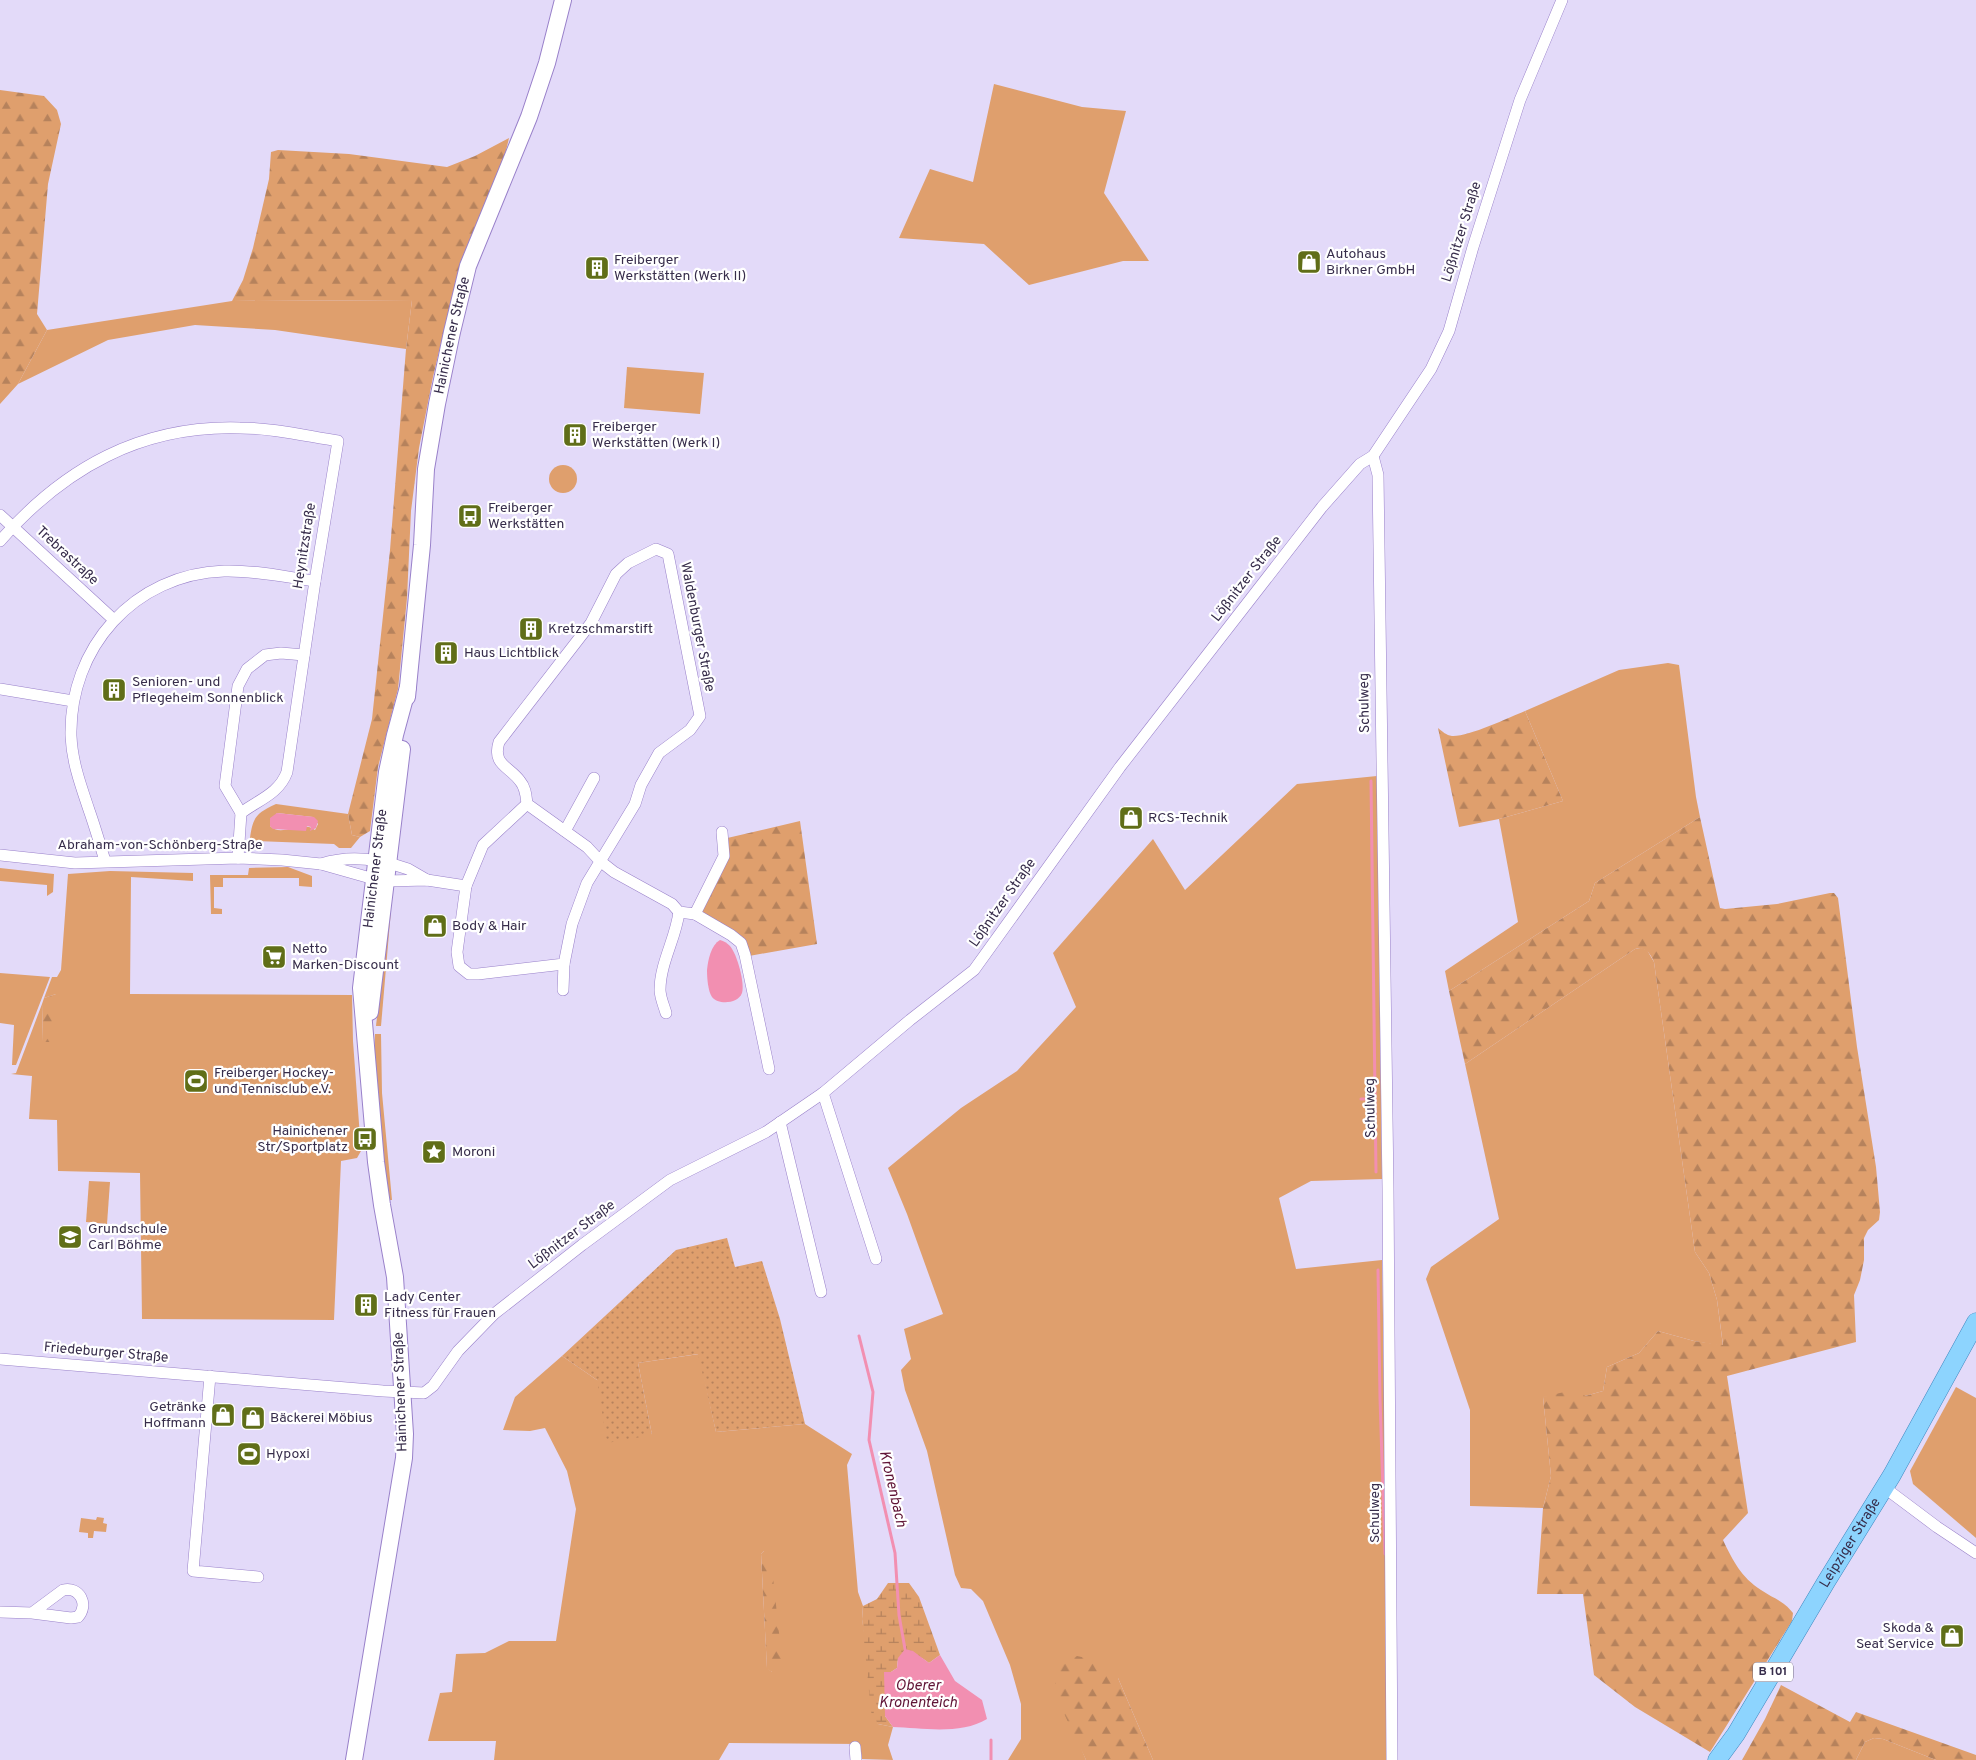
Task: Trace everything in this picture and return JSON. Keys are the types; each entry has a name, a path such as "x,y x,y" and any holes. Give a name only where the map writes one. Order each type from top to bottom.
{"main road":[{"name":"Hainichener Straße","path":"354,1760 404,1458 403,1393 395,1277 376,1162 367,1052 383,862 408,687 422,545 426,469 437,404 468,266 529,118 547,63 563,0"},
{"name":"Leipziger Straße","path":"1717,1760 1736,1734 1826,1582 1885,1488 1976,1322"}],"street":[{"name":"Lößnitzer Straße","path":"403,1393 424,1392 428,1390 458,1351 494,1314 582,1245 670,1180 766,1132 823,1093 910,1020 974,970 1120,767 1315,515 1360,464 1373,456 1431,369 1449,331 1475,238 1517,108 1562,0"},
{"name":"Heynitzstraße","path":"12,527 53,489 71,476 116,451 154,437 200,429 241,428 338,441 287,772 283,782 275,791 241,813"},
{"name":"Schulweg","path":"1373,456 1378,475 1388,1208 1392,1760"},
{"name":"Trebrastraße","path":"0,515 113,620"},
{"path":"0,541 12,527"},
{"name":"Waldenburger Straße","path":"527,804 526,790 520,780 498,760 496,751 499,742 591,623 616,574 628,563 656,549 668,554 700,716 690,730 659,753 641,785 636,804 587,883 572,924 564,964 564,990"},
{"path":"105,861 74,758 71,737 73,700 80,676 88,657 113,620 128,606 156,589 203,573 243,571 315,581"},
{"path":"238,858 241,813 225,786 238,686 247,669 265,655 281,653 304,655"},
{"path":"0,689 73,700"},
{"path":"565,831 594,778"},
{"path":"564,964 478,974 469,974 459,966 457,952 466,886 484,845 527,804 587,847 614,872 672,904 679,912 694,914 731,935 741,943 769,1069"},
{"path":"694,914 724,856 722,832"},
{"name":"Abraham-von-Schönberg-Straße","path":"0,855 63,862 238,858 321,864 381,880"},
{"name":"Abraham-von-Schönberg-Straße","path":"321,864 337,859 353,858 383,862"},
{"path":"383,862 408,869 427,880"},
{"path":"381,880 427,880 466,886"},
{"path":"666,1014 660,992 668,950 678,922 679,912"},
{"path":"823,1093 876,1259"},
{"path":"780,1122 821,1292"},
{"name":"Friedeburger Straße","path":"0,1359 403,1393"},
{"path":"210,1376 193,1571 258,1577"},
{"path":"1885,1488 1937,1527 1976,1553"},
{"path":"0,1612 32,1613"},
{"path":"855,1747 856,1760"}],"green space":[{"path":"994,84 1082,107 1126,111 1104,193 1149,261 1123,261 1029,285 984,244 899,238 930,169 973,182"},
{"path":"0,90 44,96 57,110 61,124 48,184 37,314 47,330 18,384 0,404"},
{"path":"509,138 500,176 465,253 452,296 433,377 419,448 411,511 407,598 398,689 378,767 370,831 360,837 352,835 348,814 372,719 390,550 406,349 412,300 232,301 243,280 253,248 269,179 271,152 278,150 349,154 447,167 475,156"},
{"path":"412,300 406,349 275,330 195,325 108,340 18,384 47,330 232,301"},
{"path":"627,367 704,373 700,414 624,408"},
{"path":"563,465 573,469 577,479 573,489 563,493 553,489 549,479 553,469"},
{"path":"1668,663 1679,665 1700,817 1595,883 1589,901 1449,991 1445,971 1518,922 1499,819 1563,801 1525,711 1619,670"},
{"path":"1525,711 1563,801 1499,819 1459,827 1438,728 1448,735 1459,736"},
{"path":"1377,776 1382,1179 1311,1181 1279,1198 1296,1269 1382,1260 1391,1760 1153,1760 1118,1678 1081,1748 1086,1760 1008,1760 1021,1739 1021,1704 1010,1665 983,1601 971,1589 961,1588 955,1575 927,1451 905,1390 901,1370 911,1359 904,1329 943,1314 907,1214 888,1168 961,1108 1017,1071 1076,1007 1053,953 1153,839 1185,890 1297,784"},
{"path":"276,804 348,814 352,835 360,837 351,848 339,848 334,844 256,841 250,838 257,816","holes":["277,813 313,817 318,824 315,830 304,826 280,830 270,826"]},
{"path":"1700,817 1720,908 1777,904 1830,893 1834,893 1838,898 1857,1047 1876,1167 1880,1212 1879,1220 1868,1230 1864,1238 1864,1260 1860,1280 1854,1295 1856,1342 1727,1376 1748,1513 1723,1540 1734,1562 1748,1580 1782,1602 1793,1613 1792,1621 1710,1752 1635,1707 1594,1675 1583,1594 1537,1594 1543,1508 1551,1476 1543,1397 1577,1389 1585,1396 1603,1391 1607,1367 1639,1353 1658,1331 1694,1341 1723,1345 1717,1300 1709,1273 1695,1252 1654,962 1647,951 1635,949 1465,1064 1449,991 1589,901 1595,883"},
{"path":"800,821 817,944 749,956 741,943 695,914 724,856 723,839"},
{"path":"288,867 312,876 312,887 299,886 299,878 223,878 223,887 214,887 214,908 222,909 222,914 211,914 210,875 248,875 249,868"},
{"path":"0,868 54,874 53,892 47,896 47,885 0,881"},
{"path":"110,871 193,873 193,881 131,877 130,994 352,995 353,1041 361,1151 357,1158 341,1161 334,1320 142,1319 140,1173 58,1171 57,1120 29,1119 32,1076 11,1074 16,1073 42,1004 43,1041 56,1041 56,994 44,998 52,977 57,977 61,970 68,874"},
{"path":"389,908 391,910 381,1026 376,1026"},
{"path":"1635,949 1647,950 1654,962 1695,1252 1709,1273 1717,1300 1723,1346 1694,1341 1658,1331 1639,1353 1607,1367 1603,1391 1585,1396 1543,1397 1551,1476 1543,1508 1470,1506 1470,1410 1426,1279 1431,1267 1499,1219 1465,1064"},
{"path":"0,973 50,977 16,1065 12,1065 14,1025 0,1023"},
{"path":"56,994 56,1042 43,1042 42,1004 44,998"},
{"path":"375,1034 381,1034 382,1093 392,1200 386,1200 374,1055"},
{"path":"89,1181 110,1182 107,1224 86,1222"},
{"path":"727,1238 735,1267 762,1261 780,1319 805,1424 716,1432 698,1354 638,1363 652,1435 607,1443 597,1380 562,1356 676,1250"},
{"path":"699,1354 716,1432 805,1424 852,1454 847,1465 858,1592 863,1606 862,1619 878,1724 893,1727 888,1745 893,1760 862,1759 860,1744 729,1743 719,1760 494,1760 496,1741 428,1741 440,1693 452,1692 456,1654 485,1653 509,1641 556,1641 576,1509 567,1471 545,1428 530,1431 503,1430 515,1397 562,1356 597,1380 652,1435 638,1363","holes":["764,1551 772,1672 767,1668 761,1554"]},
{"path":"1956,1387 1976,1398 1976,1538 1913,1484 1910,1471"},
{"path":"97,1517 104,1518 103,1523 107,1524 106,1532 94,1531 93,1538 88,1538 88,1533 79,1532 81,1518 96,1520"},
{"path":"764,1551 768,1551 771,1559 782,1660 780,1669 772,1672 767,1669 761,1554"},
{"path":"888,1583 909,1583 919,1597 940,1655 929,1663 922,1658 898,1658 897,1668 891,1672 885,1716 893,1727 878,1724 871,1712 862,1619 863,1606 877,1599"},
{"path":"1077,1656 1104,1662 1118,1678 1153,1760 1086,1760 1060,1705 1055,1682 1061,1665"},
{"path":"1781,1685 1850,1722 1856,1712 1976,1755 1976,1760 1936,1760 1883,1739 1874,1738 1865,1742 1856,1760 1742,1760"},
{"path":"1874,1738 1883,1739 1936,1760 1856,1760 1865,1742"}],"water":[{"path":"277,813 314,817 318,821 316,828 310,831 311,827 307,826 306,831 273,829 270,826 270,818"},
{"path":"720,940 728,944 733,950 740,969 743,988 740,997 728,1002 715,1000 712,997 708,980 707,970 710,953 714,945"},
{"name":"Oberer Kronenteich","path":"905,1649 913,1651 929,1663 940,1655 955,1681 982,1700 987,1719 977,1724 953,1729 893,1727 885,1716 884,1672 891,1672 897,1668 898,1658"}],"waterway":[{"path":"1371,781 1376,1172"},
{"path":"1361,1099 1374,1099"},
{"path":"1378,1270 1385,1554"},
{"name":"Kronenbach","path":"859,1336 873,1392 869,1440 895,1553 899,1615 905,1649"},
{"name":"Kronenbach","path":"991,1740 991,1760"}],"place":[{"name":"Autohaus Birkner GmbH","path":"1309,262"},
{"name":"Freiberger Werkstätten (Werk II)","path":"597,268"},
{"name":"Freiberger Werkstätten (Werk I)","path":"575,435"},
{"name":"Freiberger Werkstätten","path":"470,516"},
{"name":"Kretzschmarstift","path":"531,629"},
{"name":"Haus Lichtblick","path":"446,653"},
{"name":"Senioren- und Pflegeheim Sonnenblick","path":"114,690"},
{"name":"RCS-Technik","path":"1131,818"},
{"name":"Body & Hair","path":"435,926"},
{"name":"Netto Marken-Discount","path":"274,957"},
{"name":"Freiberger Hockey- und Tennisclub e.V.","path":"196,1081"},
{"name":"Hainichener Str/Sportplatz","path":"365,1139"},
{"name":"Moroni","path":"434,1152"},
{"name":"Grundschule Carl Böhme","path":"70,1237"},
{"name":"Lady Center Fitness für Frauen","path":"366,1305"},
{"name":"Getränke Hoffmann","path":"223,1415"},
{"name":"Bäckerei Möbius","path":"253,1418"},
{"name":"Hypoxi","path":"249,1454"},
{"name":"Skoda & Seat Service","path":"1952,1636"}]}
